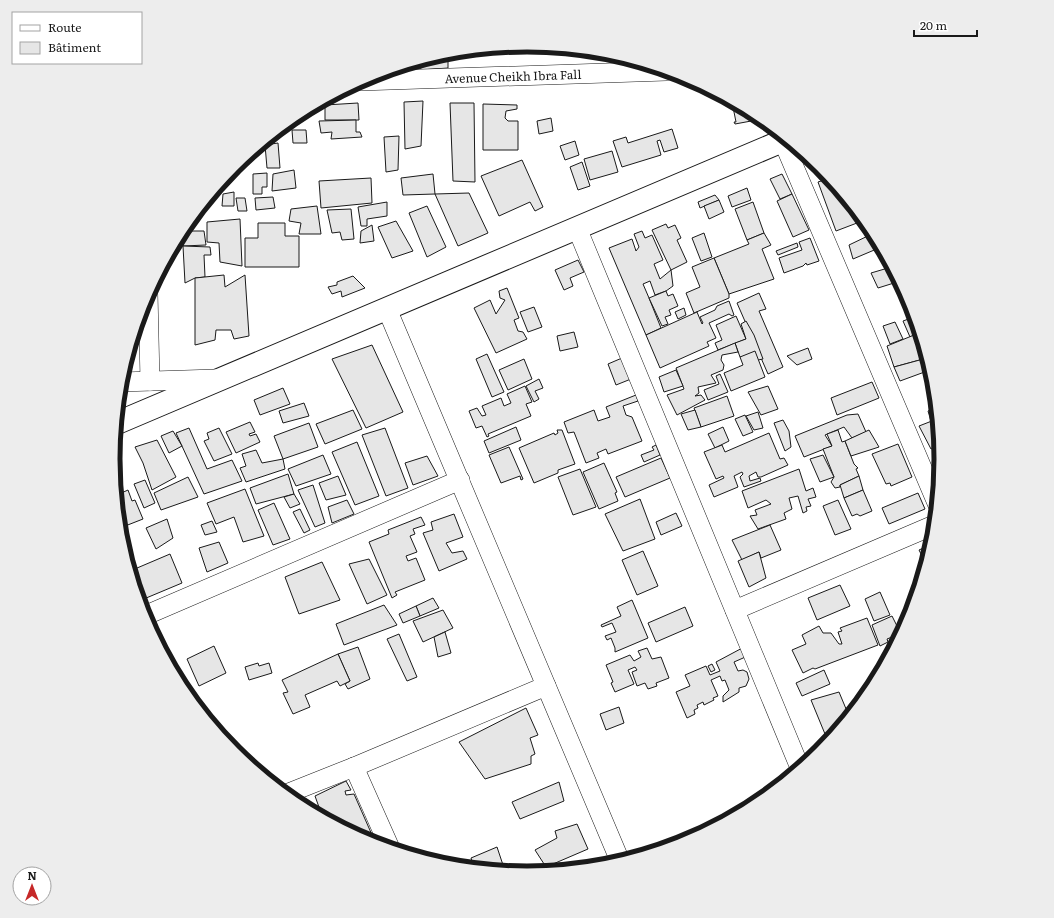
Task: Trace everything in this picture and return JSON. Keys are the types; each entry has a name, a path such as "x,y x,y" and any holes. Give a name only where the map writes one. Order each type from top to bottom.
{"street":[{"name":"Avenue Cheikh Ibra Fall","path":"378,80 647,71"},
{"path":"122,421 781,141"},
{"path":"788,147 933,492"},
{"path":"577,228 798,763"},
{"path":"387,308 618,855"},
{"path":"148,310 150,381"},
{"path":"128,382 222,378"},
{"path":"150,613 460,480"},
{"path":"735,610 928,528"},
{"path":"293,791 546,686"},
{"path":"354,767 387,841"}],"building":[{"path":"448,61 448,68 421,70 420,66"},
{"path":"423,101 421,146 405,149 404,102"},
{"path":"358,103 359,120 325,120 325,106 328,105"},
{"path":"450,103 474,103 475,182 453,181"},
{"path":"483,104 517,105 517,109 506,111 505,118 508,121 518,121 518,150 483,150"},
{"path":"733,109 753,121 735,124 734,122 736,122"},
{"path":"551,118 553,131 539,134 537,121"},
{"path":"356,120 356,132 360,132 362,137 331,139 332,132 321,133 319,121"},
{"path":"672,129 678,148 664,152 660,140 657,141 661,155 622,167 613,141 626,137 628,143"},
{"path":"292,130 306,130 307,143 293,143"},
{"path":"399,136 398,170 386,172 384,137"},
{"path":"575,141 579,155 565,160 560,146"},
{"path":"278,143 280,168 267,168 265,148 269,144"},
{"path":"612,151 618,172 590,180 584,159"},
{"path":"522,160 543,207 535,211 530,202 499,216 481,176"},
{"path":"582,162 590,186 578,190 570,167"},
{"path":"294,170 296,188 272,191 273,174"},
{"path":"267,173 267,187 262,187 262,194 253,194 253,174"},
{"path":"433,174 435,194 403,195 401,178"},
{"path":"782,174 792,194 780,199 770,179"},
{"path":"371,178 372,203 321,208 319,181"},
{"path":"823,180 850,211 857,223 836,231 818,182"},
{"path":"747,188 751,200 732,207 728,196"},
{"path":"234,192 234,206 222,206 223,194"},
{"path":"469,193 488,233 458,246 435,194"},
{"path":"792,194 809,230 793,237 777,201"},
{"path":"715,195 719,200 700,208 698,202"},
{"path":"273,197 275,208 256,210 255,198"},
{"path":"236,198 245,198 247,211 238,211"},
{"path":"719,200 724,212 709,219 704,206"},
{"path":"387,202 387,216 367,219 367,226 361,226 358,207"},
{"path":"753,202 764,233 747,240 735,209"},
{"path":"317,206 321,234 299,234 301,223 289,221 291,209"},
{"path":"427,206 446,247 427,257 409,213"},
{"path":"351,209 354,239 342,240 340,232 332,233 327,210"},
{"path":"240,219 242,266 220,262 219,243 207,242 207,222"},
{"path":"396,221 413,251 392,258 378,227"},
{"path":"258,223 285,223 285,236 299,236 299,267 245,267 245,238 258,238"},
{"path":"666,224 668,228 675,225 681,238 677,240 687,262 671,270 652,230"},
{"path":"372,225 374,241 360,243 361,231"},
{"path":"190,231 204,231 206,245 183,246 183,243"},
{"path":"642,231 645,238 652,235 663,260 654,264 660,279 671,270 673,286 666,291 655,295 650,281 643,284 661,328 646,335 609,248 632,239 636,251 639,247 634,234"},
{"path":"704,233 712,257 701,261 692,238"},
{"path":"764,233 771,245 762,249 774,279 729,294 714,258 749,244 747,240"},
{"path":"867,236 875,250 853,259 849,245"},
{"path":"810,238 819,261 807,265 806,263 803,266 784,273 779,258 802,250 799,242"},
{"path":"797,243 798,247 778,255 776,251"},
{"path":"183,246 210,247 211,255 204,255 205,277 195,278 185,283"},
{"path":"714,258 729,294 729,298 694,313 686,293 700,287 692,267"},
{"path":"578,260 584,272 570,278 573,286 564,290 555,270"},
{"path":"886,269 894,283 878,288 871,273"},
{"path":"224,275 225,287 245,275 249,336 234,339 231,330 216,330 215,340 195,345 195,278"},
{"path":"353,276 365,288 342,297 341,291 332,294 328,287 337,285 337,282"},
{"path":"507,288 519,318 514,320 518,331 523,332 527,339 496,353 474,308 490,300 496,314 505,300 500,298 499,291"},
{"path":"666,291 668,296 673,294 678,306 669,310 671,315 665,317 668,324 662,326 649,298"},
{"path":"759,293 766,309 759,311 783,367 768,374 737,303"},
{"path":"729,301 734,315 732,316 729,314 709,323 716,338 707,342 709,346 660,368 646,335 697,312 702,324 703,323 700,317 715,310 717,306"},
{"path":"534,307 542,327 528,332 520,312"},
{"path":"684,308 686,315 678,319 675,312"},
{"path":"736,316 746,339 718,350 715,343 722,340 716,325"},
{"path":"909,319 914,335 910,337 903,321"},
{"path":"746,321 754,335 763,359 758,360 740,357 735,343 746,339 741,324"},
{"path":"895,322 903,339 890,344 883,326"},
{"path":"574,332 578,347 560,351 557,336"},
{"path":"914,335 921,360 894,367 887,346"},
{"path":"735,343 738,352 722,355 721,360 724,365 723,370 711,375 716,383 698,387 699,393 695,396 701,395 705,400 677,415 667,395 684,389 676,368"},
{"path":"372,345 403,412 366,428 332,359"},
{"path":"808,348 812,359 797,365 787,356"},
{"path":"755,351 765,377 731,391 724,373 743,365 740,357"},
{"path":"487,354 504,392 492,397 476,359"},
{"path":"622,358 631,379 616,385 608,364"},
{"path":"524,359 532,379 508,390 499,370"},
{"path":"921,360 924,372 900,381 894,367"},
{"path":"676,370 683,386 664,392 659,377"},
{"path":"720,374 728,392 708,400 704,390 719,384 716,376"},
{"path":"539,379 543,388 535,391 539,399 534,402 526,386"},
{"path":"872,382 879,398 837,415 831,398"},
{"path":"525,386 532,402 526,404 531,416 488,434 489,436 487,437 482,426 476,428 469,411 477,408 482,416 486,415 482,406 501,398 504,406 511,403 507,394"},
{"path":"768,386 778,409 761,415 748,392"},
{"path":"283,388 290,404 260,415 254,400"},
{"path":"636,395 638,401 623,406 626,415 632,417 642,441 608,454 606,449 597,453 599,458 586,463 574,432 568,433 564,422 594,410 598,421 610,417 606,407"},
{"path":"727,396 734,416 701,427 694,408"},
{"path":"304,403 309,416 283,423 279,411"},
{"path":"931,409 932,421 931,421 928,411"},
{"path":"353,410 362,429 325,444 316,424"},
{"path":"695,410 701,427 688,430 681,414"},
{"path":"758,412 763,428 754,430 746,416"},
{"path":"858,414 866,432 852,438 844,427 825,435 832,446 804,457 795,436 847,415"},
{"path":"745,415 753,432 743,436 735,419"},
{"path":"783,420 789,431 791,447 785,451 774,423"},
{"path":"932,421 934,448 931,449 919,426"},
{"path":"250,422 255,432 249,434 250,436 256,434 260,442 236,453 226,432"},
{"path":"309,423 318,447 283,459 274,436"},
{"path":"516,427 521,440 489,453 484,441"},
{"path":"723,427 729,441 715,448 708,434"},
{"path":"189,428 207,469 232,460 242,481 204,494 176,433"},
{"path":"219,428 232,454 214,461 204,441 209,439 207,433"},
{"path":"385,428 408,488 386,496 362,435"},
{"path":"557,430 562,430 575,464 558,470 558,473 534,483 519,448 554,433 555,435 558,433"},
{"path":"838,430 842,442 845,441 854,464 858,468 856,469 859,476 840,485 840,487 835,488 831,482 834,477 823,449 832,446 827,434"},
{"path":"869,430 879,447 851,456 845,441"},
{"path":"173,431 182,446 169,453 161,436"},
{"path":"769,433 780,459 784,458 788,465 761,477 758,477 756,472 749,476 750,481 760,478 761,481 744,487 740,477 743,474 742,472 734,476 738,487 714,497 709,485 724,478 723,476 716,479 704,452 722,445 725,452"},
{"path":"157,440 176,477 152,490 143,463 135,447"},
{"path":"357,442 379,496 355,505 332,452"},
{"path":"898,444 912,477 891,486 890,483 886,484 872,454"},
{"path":"656,445 660,455 644,462 641,455 654,450 652,447"},
{"path":"509,447 523,479 521,480 520,476 501,483 489,455"},
{"path":"256,450 262,463 283,459 285,469 246,482 240,468 246,466 242,454"},
{"path":"323,455 331,474 296,486 288,469"},
{"path":"823,455 834,477 820,482 810,459"},
{"path":"427,456 438,476 413,485 405,463"},
{"path":"661,458 670,478 625,497 616,477"},
{"path":"604,463 617,492 615,493 618,501 599,509 583,472"},
{"path":"580,469 596,507 573,515 558,477"},
{"path":"799,469 806,491 813,488 816,497 808,499 811,506 806,507 807,511 803,513 798,496 789,498 792,509 784,513 786,519 758,529 750,516 757,515 755,510 771,504 766,500 748,508 742,491"},
{"path":"288,474 294,494 256,504 250,488"},
{"path":"338,476 346,495 326,500 319,483"},
{"path":"859,476 863,490 844,498 840,485"},
{"path":"188,477 198,497 161,510 154,493"},
{"path":"145,480 155,503 144,508 134,484"},
{"path":"313,485 325,523 315,527 298,490"},
{"path":"245,489 264,536 243,542 234,517 216,524 207,503"},
{"path":"128,490 132,501 135,500 143,519 126,526 122,493"},
{"path":"863,490 872,511 860,516 857,514 852,516 844,498"},
{"path":"918,493 925,509 889,524 882,508"},
{"path":"294,494 300,504 290,508 284,497"},
{"path":"640,499 655,539 623,551 605,514"},
{"path":"347,500 354,514 332,523 328,507"},
{"path":"838,500 851,529 835,535 823,506"},
{"path":"274,503 290,539 273,545 258,510"},
{"path":"300,509 310,530 304,533 293,512"},
{"path":"676,513 682,526 661,535 656,522"},
{"path":"454,514 463,537 446,543 452,553 463,551 467,559 439,571 423,533 433,530 431,522"},
{"path":"421,517 425,525 413,529 415,534 410,536 417,552 406,556 408,561 416,558 425,580 395,592 397,595 392,598 369,542 389,534 388,530"},
{"path":"167,519 173,538 156,549 146,528"},
{"path":"212,521 217,532 205,535 201,525"},
{"path":"770,525 781,550 761,558 759,552 742,560 732,540"},
{"path":"219,542 228,563 207,572 199,548"},
{"path":"924,548 922,556 919,550"},
{"path":"643,551 658,586 637,595 622,560"},
{"path":"759,552 766,578 749,587 738,561"},
{"path":"170,554 182,583 145,598 135,569"},
{"path":"369,559 387,595 367,604 349,564"},
{"path":"322,562 340,600 299,614 285,577"},
{"path":"840,585 850,606 817,620 808,598"},
{"path":"880,592 890,615 874,621 865,599"},
{"path":"433,598 439,608 420,616 416,606"},
{"path":"632,600 648,638 615,652 611,638 607,640 605,636 616,632 612,623 602,627 601,625 621,616 617,607"},
{"path":"384,605 397,625 344,645 336,624"},
{"path":"416,606 420,616 403,623 399,614"},
{"path":"685,607 693,626 656,642 648,623"},
{"path":"443,610 453,628 423,642 413,621"},
{"path":"892,616 898,627 893,637 887,639 888,642 880,646 872,625"},
{"path":"867,618 878,645 803,673 792,650 806,644 802,635 819,626 823,633 831,633 839,644 842,644 838,632 842,631 840,628"},
{"path":"445,632 451,653 438,657 434,637"},
{"path":"399,634 417,677 407,681 387,639"},
{"path":"214,646 226,673 199,686 187,659"},
{"path":"746,646 750,655 734,662 738,671 743,670 747,672 749,679 746,686 739,688 739,692 723,702 723,696 729,690 725,680 722,681 720,676 711,680 718,696 713,698 714,700 704,705 703,702 697,705 698,708 694,710 695,714 687,718 676,692 690,686 685,675 706,666 710,675 720,671 716,662"},
{"path":"358,647 370,679 348,689 345,684 350,681 338,654"},
{"path":"647,648 652,659 661,657 669,678 656,683 657,686 648,689 645,683 637,686 632,672 637,670 635,667 628,670 634,684 615,692 611,683 613,682 606,665 630,655 634,661 641,657 638,651"},
{"path":"338,654 350,681 340,686 337,681 305,695 310,707 293,714 283,693 288,692 282,680"},
{"path":"258,663 259,666 269,663 272,673 249,680 245,667"},
{"path":"712,664 715,670 711,672 708,666"},
{"path":"824,670 830,684 802,696 796,683"},
{"path":"839,692 847,711 827,733 825,734 811,700"},
{"path":"619,707 624,723 606,730 600,714"},
{"path":"526,708 538,735 530,738 535,754 531,756 531,764 485,779 459,742"},
{"path":"346,781 351,790 345,791 346,795 354,794 372,835 320,809 315,796"},
{"path":"559,782 564,801 520,819 512,802"},
{"path":"577,824 588,849 550,865 545,865 535,850 557,838 555,831"},
{"path":"497,847 503,865 472,863 471,858"}]}
